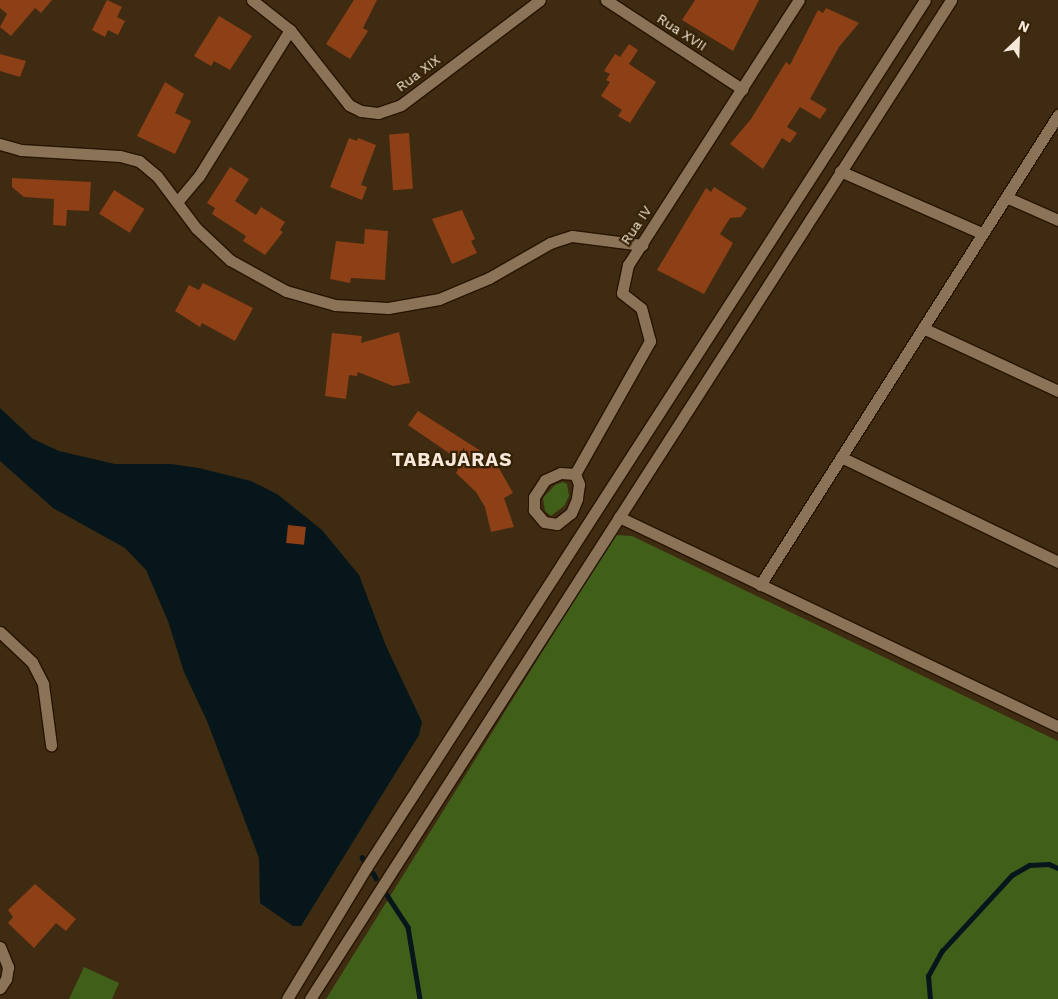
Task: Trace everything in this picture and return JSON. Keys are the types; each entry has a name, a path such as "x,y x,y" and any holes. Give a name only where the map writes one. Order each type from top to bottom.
{"street":[{"name":"Rua XIX","path":"252,0 290,30 344,100 361,111 378,113 402,105 540,0"},
{"name":"Rua XVII","path":"606,0 742,89"},
{"name":"Rua IV","path":"575,474 650,341 641,308 622,293 628,265 799,0"},
{"path":"287,999 366,868 925,0"},
{"path":"310,999 951,0"},
{"path":"177,202 199,176 290,30"},
{"path":"760,585 1058,115"},
{"path":"0,144 21,150 130,158 147,166 196,228 216,248 250,273 317,302 354,307 388,308 439,299 480,282 550,244 572,236 642,245"},
{"path":"840,171 981,234"},
{"path":"1006,197 1058,220"},
{"path":"923,328 1058,391"},
{"path":"841,457 1058,562"},
{"path":"561,473 575,474 579,484 578,499 571,512 557,524 544,522 534,510 534,497 545,480 561,473"},
{"path":"609,491 628,502"},
{"path":"619,517 1058,726"},
{"path":"575,544 594,555"},
{"path":"0,632 32,662 43,684 50,744"},
{"path":"0,947 8,967 6,979 0,988"}],"green space":[{"path":"563,482 567,484 569,496 564,506 551,516 545,511 543,498 555,485"},
{"path":"615,535 632,536 1058,741 1058,999 326,999"},
{"path":"84,967 119,983 112,999 69,999"}],"shaded area":[{"path":"0,408 33,439 59,451 115,464 171,464 199,468 251,481 277,494 322,530 359,575 386,646 422,722 419,735 301,926 293,926 260,903 259,858 207,721 184,672 168,621 146,570 125,548 53,508 0,461"}],"building":[{"path":"0,0 52,0 41,13 35,8 11,36 0,27 7,14 0,8"},
{"path":"107,0 122,7 117,17 125,21 118,35 108,30 105,37 92,30"},
{"path":"354,0 377,0 363,28 368,31 350,59 326,44"},
{"path":"695,0 759,0 733,51 682,20"},
{"path":"826,8 859,23 839,47 810,99 827,109 820,119 800,107 787,127 797,133 790,143 782,138 763,169 730,144 751,119 786,62 790,65 818,10 823,13"},
{"path":"219,16 252,36 230,70 214,61 211,66 194,56"},
{"path":"629,44 638,50 629,64 656,82 630,123 618,116 622,110 601,96 610,82 606,80 610,74 604,71 615,54 620,57"},
{"path":"0,54 26,61 20,77 0,71"},
{"path":"165,82 184,94 175,113 191,121 175,154 137,136"},
{"path":"409,133 413,189 393,190 389,134"},
{"path":"349,138 357,141 358,138 376,145 361,185 367,187 362,200 330,187"},
{"path":"230,167 249,179 235,201 256,215 261,207 285,222 280,230 283,232 265,255 243,241 246,236 212,214 215,208 207,203"},
{"path":"12,178 91,182 89,211 67,210 66,226 53,225 54,199 24,197 12,187"},
{"path":"714,187 747,208 741,217 730,218 720,234 733,243 704,294 657,270 706,188 711,192"},
{"path":"114,190 145,209 130,233 99,214"},
{"path":"462,210 475,239 471,241 477,253 452,264 432,219"},
{"path":"365,229 388,231 385,280 351,278 350,283 330,279 336,241 364,244"},
{"path":"203,283 253,308 235,341 202,323 200,327 175,311 189,285 199,290"},
{"path":"399,332 410,383 393,386 358,372 357,376 349,375 346,399 325,396 332,333 362,336 361,343"},
{"path":"418,411 484,453 499,468 513,493 504,498 514,527 491,532 485,507 476,492 456,473 462,462 408,425"},
{"path":"288,525 306,527 304,545 286,543"},
{"path":"35,884 76,919 66,931 56,923 34,948 8,923 13,917 8,910"}],"waterway":[{"path":"930,999 928,976 942,951 1012,875 1029,865 1049,864 1058,868"},
{"path":"373,873 376,878"},
{"path":"385,892 408,927 420,999"}],"district":[{"name":"TABAJARAS","path":"452,460"}]}
